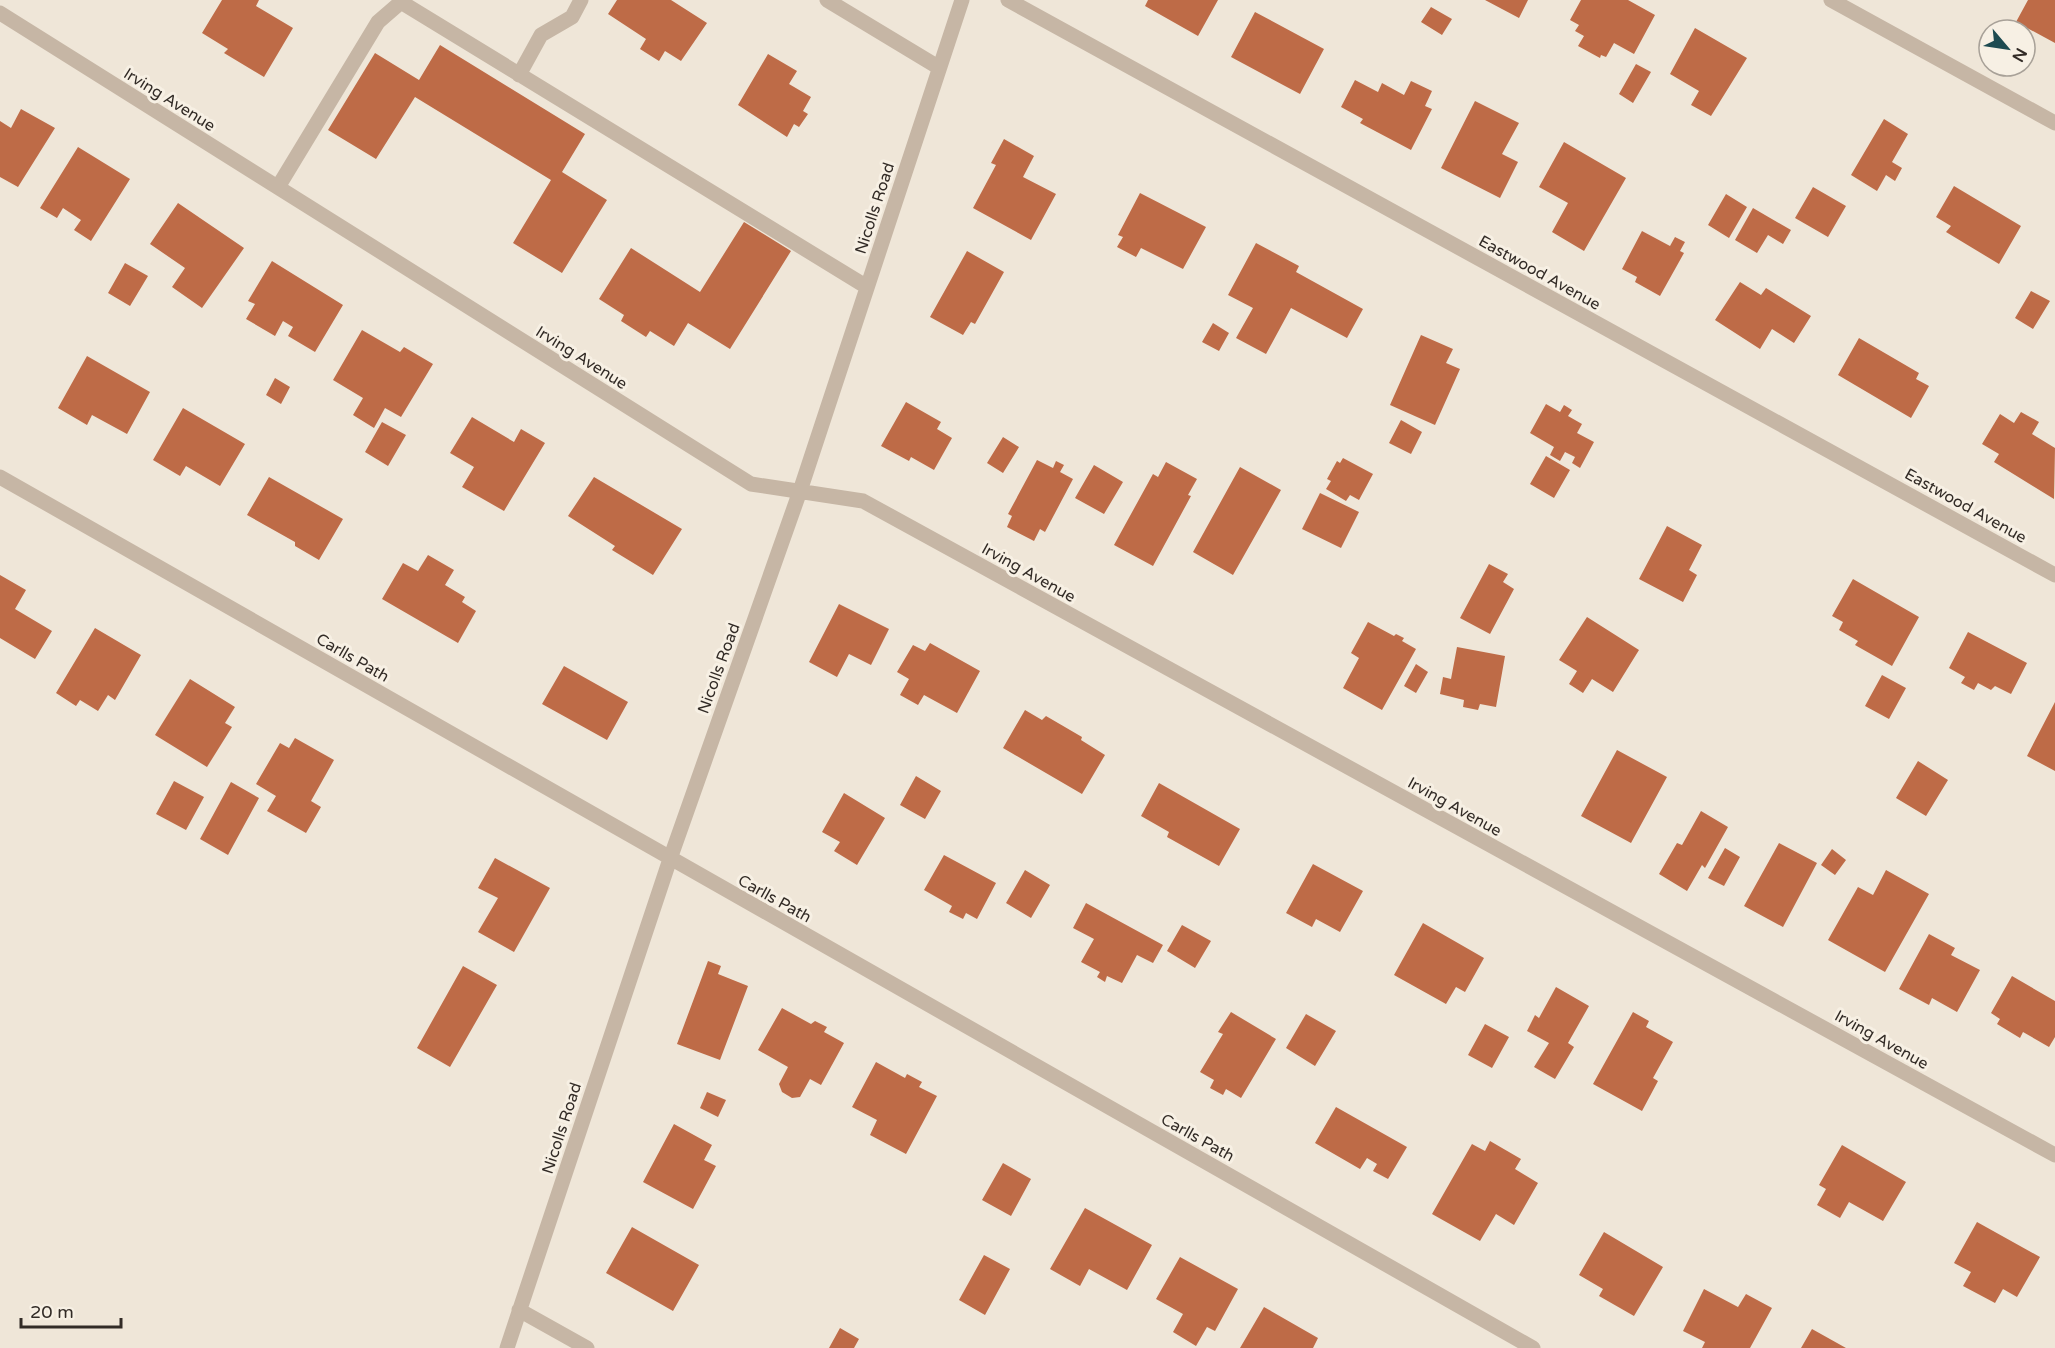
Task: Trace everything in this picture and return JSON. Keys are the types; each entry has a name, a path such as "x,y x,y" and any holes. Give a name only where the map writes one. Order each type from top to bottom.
{"street":[{"path":"519,75 541,35 572,17 581,0"},
{"path":"827,0 938,67"},
{"name":"Nicolls Road","path":"507,1348 670,859 800,491 962,0"},
{"name":"Eastwood Avenue","path":"1008,0 2055,575"},
{"path":"1831,0 2055,123"},
{"path":"278,187 378,22 401,2 867,287"},
{"name":"Irving Avenue","path":"0,13 751,484 863,501 2055,1155"},
{"name":"Carlls Path","path":"0,477 1533,1348"},
{"path":"519,1310 587,1348"}],"building":[{"path":"222,0 259,0 256,6 293,28 264,77 224,53 228,49 202,33"},
{"path":"617,0 671,0 707,23 681,61 665,51 659,61 640,49 646,39 608,14"},
{"path":"1148,0 1218,0 1198,36 1145,6"},
{"path":"1485,0 1528,0 1519,18"},
{"path":"1581,0 1628,0 1655,15 1634,54 1614,43 1606,57 1601,55 1600,58 1578,46 1584,36 1575,31 1579,25 1570,20"},
{"path":"2028,0 2055,0 2055,43 2037,33 2037,18 2018,18"},
{"path":"1431,7 1452,19 1442,35 1421,22"},
{"path":"1255,12 1324,49 1300,94 1231,57"},
{"path":"1695,28 1747,58 1711,116 1691,105 1699,91 1670,74"},
{"path":"440,45 585,134 562,172 607,200 562,273 513,243 551,180 415,97 376,159 328,130 375,53 419,80"},
{"path":"768,54 797,71 789,84 811,97 803,111 808,114 799,127 794,124 787,137 738,105"},
{"path":"1636,64 1651,72 1633,103 1619,94"},
{"path":"1355,80 1378,92 1382,83 1404,95 1411,81 1432,91 1425,106 1432,109 1411,150 1360,123 1363,119 1341,107"},
{"path":"1475,101 1519,123 1502,154 1518,162 1500,198 1441,168"},
{"path":"21,109 55,128 18,187 0,177 0,121 11,128"},
{"path":"1884,119 1908,134 1892,162 1902,168 1895,181 1886,175 1877,191 1851,175"},
{"path":"1004,139 1034,156 1023,177 1056,194 1031,240 973,208 996,165 991,163"},
{"path":"1564,142 1626,178 1584,251 1552,232 1568,203 1539,187"},
{"path":"78,147 130,179 91,241 74,230 81,220 63,208 57,218 40,208"},
{"path":"1954,186 2021,226 1999,264 1946,232 1951,226 1936,217"},
{"path":"1813,187 1846,206 1828,237 1795,218"},
{"path":"1140,193 1206,227 1183,269 1141,248 1136,257 1117,247 1123,237 1118,235"},
{"path":"1726,194 1747,207 1729,238 1708,225"},
{"path":"178,203 244,248 202,308 172,287 185,268 150,244"},
{"path":"1753,208 1791,230 1783,244 1768,235 1757,253 1735,240"},
{"path":"744,222 791,251 730,349 688,323 674,346 650,331 646,337 621,321 624,315 599,299 631,248 700,292"},
{"path":"1642,231 1670,246 1675,237 1685,242 1680,251 1684,253 1660,296 1635,282 1637,277 1622,269"},
{"path":"1256,243 1299,266 1296,272 1363,309 1347,338 1291,308 1266,354 1236,338 1253,308 1228,295"},
{"path":"967,251 1004,272 975,324 971,322 963,335 930,317"},
{"path":"272,261 343,305 315,352 288,336 293,327 283,321 275,336 246,319 255,304 248,301"},
{"path":"125,263 148,276 130,306 108,293"},
{"path":"1740,282 1761,295 1766,288 1811,316 1794,343 1772,329 1760,349 1715,320"},
{"path":"2031,291 2050,301 2033,329 2015,318"},
{"path":"1213,323 1229,333 1219,351 1202,342"},
{"path":"362,330 400,352 404,347 433,364 401,417 385,408 374,428 353,415 363,398 333,380"},
{"path":"1421,335 1453,349 1446,363 1460,369 1435,425 1390,405"},
{"path":"1859,338 1919,373 1916,379 1929,386 1911,418 1838,375"},
{"path":"87,356 150,392 127,434 92,415 87,425 58,408"},
{"path":"275,378 290,387 281,404 266,395"},
{"path":"906,402 941,422 937,429 952,438 934,470 911,457 909,461 881,446"},
{"path":"1546,404 1560,412 1564,405 1572,410 1568,416 1582,424 1577,433 1594,442 1580,468 1572,463 1575,457 1565,452 1560,461 1550,455 1554,447 1530,433"},
{"path":"183,408 245,444 220,486 186,466 180,476 153,460"},
{"path":"2021,412 2039,422 2032,434 2055,448 2054,499 1994,462 1999,454 1982,444 2000,414 2014,423"},
{"path":"472,417 514,442 521,429 545,443 504,511 462,487 474,467 450,453"},
{"path":"1401,420 1422,432 1411,454 1389,443"},
{"path":"382,422 406,435 388,466 365,452"},
{"path":"1003,437 1019,447 1003,473 987,463"},
{"path":"1546,456 1570,470 1554,498 1530,484"},
{"path":"1343,458 1373,474 1359,500 1350,495 1346,501 1326,489 1331,481 1327,479 1337,461 1340,463"},
{"path":"1037,460 1053,468 1056,461 1064,465 1060,472 1073,479 1045,532 1040,529 1034,541 1007,527 1012,516 1008,514"},
{"path":"1166,462 1197,479 1188,495 1191,496 1153,566 1114,545 1153,474 1158,477"},
{"path":"1094,465 1123,482 1104,514 1075,498"},
{"path":"1240,467 1281,490 1233,575 1193,552"},
{"path":"269,477 343,519 319,560 295,546 295,542 247,515"},
{"path":"594,477 682,529 653,575 612,550 615,546 568,516"},
{"path":"1320,493 1359,512 1341,548 1302,529"},
{"path":"1667,526 1702,545 1689,570 1697,575 1683,602 1639,579"},
{"path":"428,555 454,570 445,585 465,597 462,602 476,611 458,643 382,599 403,563 418,571"},
{"path":"1489,564 1508,574 1503,582 1514,589 1490,634 1460,618"},
{"path":"0,575 26,590 15,609 52,631 35,659 0,638"},
{"path":"1853,579 1919,617 1892,666 1855,645 1858,641 1839,630 1843,622 1832,616"},
{"path":"839,604 889,629 871,665 849,654 837,677 809,662"},
{"path":"1587,617 1639,650 1613,692 1592,679 1583,693 1569,684 1577,671 1559,660"},
{"path":"1368,622 1394,636 1396,634 1404,638 1402,641 1416,649 1382,710 1343,688 1359,658 1351,653"},
{"path":"95,628 141,655 115,700 108,695 98,711 80,700 76,706 56,693"},
{"path":"1968,632 2027,663 2011,694 1995,686 1991,690 1978,683 1974,690 1961,683 1965,677 1949,668"},
{"path":"930,643 980,671 957,713 924,695 918,705 900,695 909,679 897,672 913,645 925,651"},
{"path":"1457,647 1505,656 1496,707 1480,704 1478,710 1463,707 1464,700 1440,694 1443,677 1451,679"},
{"path":"1416,664 1428,672 1416,693 1404,686"},
{"path":"564,666 628,702 607,740 542,704"},
{"path":"1882,675 1906,688 1889,719 1865,706"},
{"path":"190,679 235,707 225,723 232,727 207,767 155,735"},
{"path":"2055,702 2055,771 2027,756"},
{"path":"1025,710 1042,720 1046,716 1082,737 1081,740 1105,755 1082,794 1003,748"},
{"path":"295,738 334,760 311,801 321,807 306,833 267,811 276,796 256,784 280,743 289,748"},
{"path":"1617,750 1667,777 1631,843 1581,816"},
{"path":"1918,761 1948,780 1926,816 1896,798"},
{"path":"916,776 941,791 925,819 900,805"},
{"path":"174,781 204,797 186,830 156,814"},
{"path":"231,782 259,798 228,855 200,839"},
{"path":"1159,783 1240,829 1219,866 1167,837 1169,832 1141,816"},
{"path":"844,793 885,818 857,865 834,851 840,842 822,832"},
{"path":"1701,811 1728,827 1705,868 1702,865 1687,891 1659,874 1677,843 1682,845"},
{"path":"1779,843 1817,863 1783,927 1744,906"},
{"path":"1725,848 1740,857 1724,886 1708,878"},
{"path":"1832,849 1846,860 1835,875 1821,865"},
{"path":"944,855 996,883 977,919 966,913 963,919 949,912 952,906 924,890"},
{"path":"495,858 550,888 514,952 478,932 498,898 478,888"},
{"path":"1313,864 1363,891 1340,932 1316,919 1312,927 1286,913"},
{"path":"1025,870 1050,885 1031,918 1006,903"},
{"path":"1886,870 1929,894 1885,972 1828,940 1858,887 1873,895"},
{"path":"1086,903 1163,945 1153,963 1137,955 1122,983 1107,976 1105,982 1097,977 1100,972 1081,962 1094,939 1073,928"},
{"path":"1423,923 1484,958 1465,992 1456,987 1446,1004 1394,975"},
{"path":"1182,925 1211,941 1195,968 1167,951"},
{"path":"1929,934 1955,948 1951,955 1980,970 1957,1012 1932,998 1929,1005 1899,989"},
{"path":"708,961 721,966 718,974 748,986 720,1060 677,1044"},
{"path":"463,966 497,985 450,1067 417,1048"},
{"path":"2012,976 2055,1001 2055,1037 2049,1047 2023,1032 2020,1038 1997,1024 2000,1019 1991,1013"},
{"path":"1556,987 1589,1006 1568,1043 1574,1047 1555,1079 1534,1067 1549,1043 1527,1031 1535,1015 1539,1018"},
{"path":"782,1008 811,1024 815,1021 827,1027 824,1032 844,1043 821,1085 810,1079 800,1097 792,1098 782,1092 779,1084 788,1067 758,1050"},
{"path":"1231,1012 1276,1039 1241,1098 1226,1089 1223,1095 1210,1088 1214,1080 1200,1072 1223,1034 1218,1032"},
{"path":"1633,1012 1649,1021 1646,1027 1673,1042 1653,1078 1658,1081 1642,1111 1593,1084"},
{"path":"1306,1014 1336,1031 1315,1066 1286,1048"},
{"path":"1485,1024 1509,1037 1492,1068 1468,1055"},
{"path":"876,1062 905,1078 907,1074 922,1082 919,1087 937,1096 906,1154 870,1135 877,1120 852,1107"},
{"path":"707,1092 726,1100 718,1117 700,1108"},
{"path":"1336,1107 1407,1147 1388,1179 1373,1171 1377,1164 1367,1158 1360,1169 1315,1143"},
{"path":"674,1124 712,1145 704,1160 716,1166 693,1209 643,1182"},
{"path":"1490,1141 1521,1159 1515,1169 1538,1183 1514,1225 1496,1214 1480,1241 1432,1214 1472,1144 1485,1151"},
{"path":"1842,1145 1906,1182 1883,1221 1849,1202 1840,1218 1817,1205 1826,1189 1819,1185"},
{"path":"1003,1163 1031,1179 1011,1216 982,1200"},
{"path":"1085,1208 1152,1245 1127,1290 1089,1269 1080,1286 1050,1269"},
{"path":"1977,1222 2040,1257 2017,1297 2003,1289 1995,1303 1963,1286 1971,1272 1954,1263"},
{"path":"632,1227 699,1265 673,1311 606,1273"},
{"path":"1604,1232 1663,1267 1634,1316 1599,1296 1603,1289 1579,1275"},
{"path":"984,1255 1010,1269 985,1315 959,1300"},
{"path":"1180,1257 1238,1289 1215,1331 1207,1327 1196,1346 1173,1332 1183,1314 1156,1299"},
{"path":"1704,1289 1738,1307 1746,1294 1772,1308 1750,1348 1702,1348 1705,1342 1683,1331"},
{"path":"1264,1307 1318,1338 1313,1348 1240,1348"},
{"path":"840,1328 859,1339 854,1348 829,1348"},
{"path":"1812,1329 1846,1348 1801,1348"}]}
